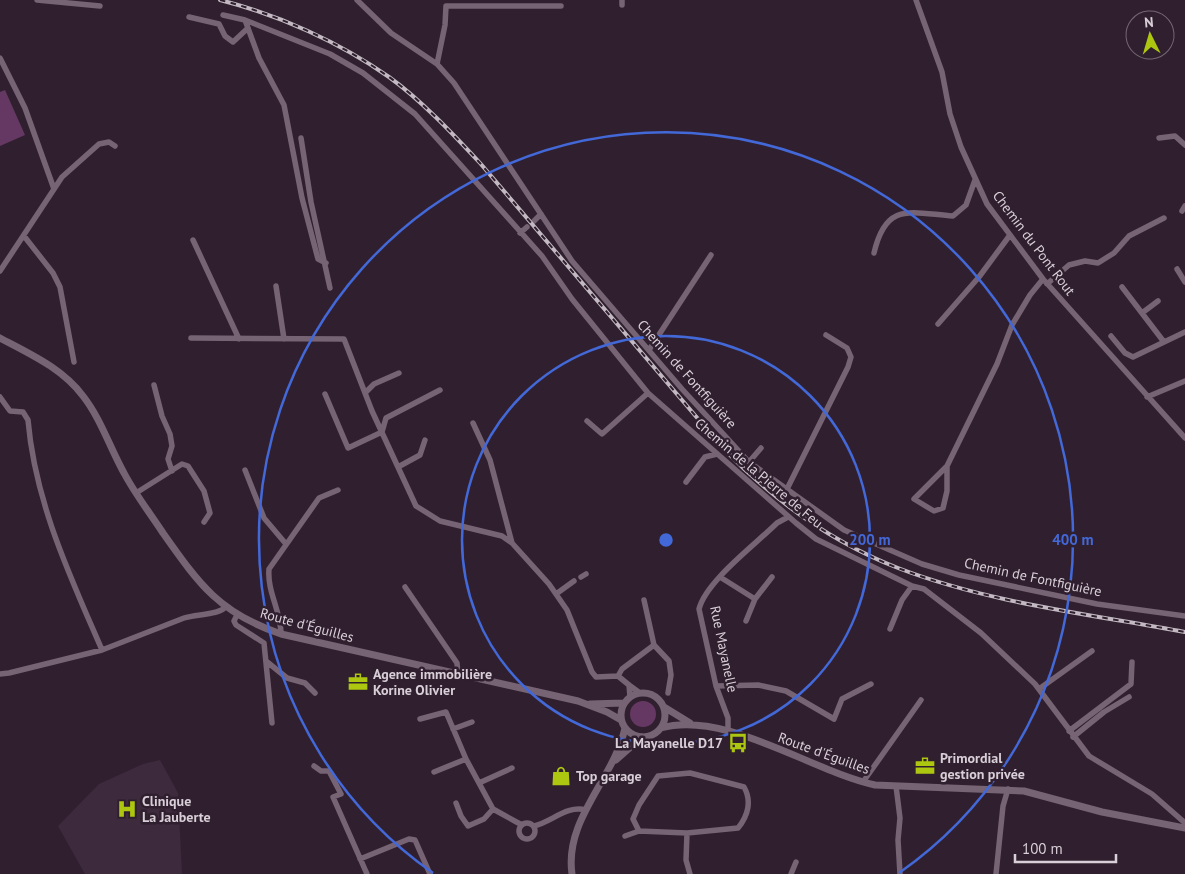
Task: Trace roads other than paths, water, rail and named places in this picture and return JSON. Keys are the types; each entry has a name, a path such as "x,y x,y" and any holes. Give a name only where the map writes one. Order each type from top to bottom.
{"street":[{"path":"36,0 100,6"},
{"path":"357,0 391,33 437,64 454,83 487,129 541,214 534,221"},
{"name":"Chemin du Pont Rout","path":"916,0 942,72 950,114 959,140 987,204 1045,281 1185,438"},
{"path":"437,64 445,25 446,6 561,6"},
{"name":"Chemin de la Pierre de Feu","path":"223,15 245,20 330,54 363,73 415,114 542,256 572,299 648,393 788,517 816,539 912,586 924,589 981,633 1039,689 1071,734 1097,762 1152,794 1185,823"},
{"path":"189,17 219,24 225,36 233,42 248,28"},
{"path":"245,20 259,58 284,105 302,198 318,259 326,263"},
{"path":"0,58 25,108 54,189"},
{"path":"1159,138 1175,136 1185,145"},
{"path":"302,138 311,202 330,288"},
{"path":"0,271 62,177 98,144 109,142 115,146"},
{"path":"874,253 877,241 892,218 900,212 953,216 966,205 975,180"},
{"name":"Chemin de Fontfiguière","path":"541,214 572,261 648,350 750,462 844,530 922,564 958,575 1097,604 1185,616"},
{"path":"946,466 947,491 943,508 934,510 914,499 946,466 997,364 1012,326 1030,295 1045,281 1069,265 1085,261 1098,263 1114,253 1129,236 1164,218"},
{"path":"520,233 527,227"},
{"path":"938,324 979,276 1010,235"},
{"path":"24,236 53,273 60,287 74,362"},
{"path":"192,240 239,339"},
{"path":"648,350 711,255"},
{"path":"1177,269 1185,282"},
{"path":"276,286 284,339"},
{"path":"1122,287 1164,342"},
{"path":"1142,313 1158,301"},
{"path":"1111,336 1125,353 1133,357 1185,332"},
{"path":"787,489 848,367 851,357 847,348 826,335"},
{"name":"Route d'Éguilles","path":"0,338 51,365 79,391 91,408 136,494 194,577 225,607 237,615 281,634 590,704 624,703"},
{"path":"191,338 344,340 365,393 416,506 426,514 448,523 502,536 512,543 556,594 567,610 592,672 596,677 618,676 640,693"},
{"path":"365,393 374,384 399,373"},
{"path":"1147,397 1185,381"},
{"path":"154,386 162,416 170,434 172,446 168,459 172,471"},
{"path":"325,394 348,448 382,432 386,418 440,390"},
{"path":"587,421 602,434 648,393"},
{"path":"0,397 10,411 23,412 28,420 40,493 63,561 102,650"},
{"path":"473,423 490,460 512,543"},
{"path":"398,467 420,455 425,440"},
{"path":"750,462 761,448"},
{"path":"686,482 705,457 717,454"},
{"path":"136,494 182,464 188,466 204,491 210,513 204,522"},
{"path":"245,470 264,518 286,544"},
{"path":"281,634 281,621 268,582 268,569 318,498 338,490"},
{"name":"Rue Mayanelle","path":"728,732 728,718 716,686 699,608 710,586 778,523 788,517"},
{"path":"720,577 756,599"},
{"path":"746,621 756,599 772,577"},
{"path":"556,594 574,581"},
{"path":"890,629 902,600 912,586"},
{"path":"405,587 457,663 458,674"},
{"path":"644,600 654,645 669,660 671,675 668,693"},
{"path":"0,674 102,650 198,613 216,613 223,611 225,607"},
{"path":"237,615 234,621 236,625 264,643 272,724"},
{"path":"618,676 622,669 654,645"},
{"path":"1039,689 1092,651"},
{"path":"266,661 287,678 305,683 315,693"},
{"path":"1071,734 1130,684 1132,662"},
{"path":"716,686 758,685 786,691 834,719 842,699 871,684"},
{"path":"630,685 630,697"},
{"path":"640,693 652,694 664,707 665,718 661,728 653,735 642,737 630,733 621,720 621,711 624,703 630,697 640,693"},
{"path":"1071,734 1129,697"},
{"path":"863,782 921,700"},
{"name":"Route d'Éguilles","path":"590,704 621,720"},
{"name":"Route d'Éguilles","path":"664,707 693,724"},
{"path":"420,719 446,712 466,759 493,809 514,822 522,825 529,823 534,826 543,824 572,809 586,810"},
{"path":"453,729 472,722"},
{"name":"Route d'Éguilles","path":"661,728 674,724 693,724 728,732 760,742 863,782 896,786 1008,789 1033,793 1102,812 1185,828"},
{"path":"572,874 570,862 572,842 586,810 614,762 625,728"},
{"path":"614,762 642,737"},
{"path":"434,772 466,759"},
{"path":"314,766 321,771 329,772 341,794 333,797 367,874"},
{"path":"479,783 512,768"},
{"path":"625,836 639,831 687,833 738,828 743,822 748,808 748,794 744,787 690,773 658,776 639,805 633,820 639,831"},
{"path":"896,786 900,818 898,840 900,874"},
{"path":"996,874 1003,806 1008,789"},
{"path":"456,803 461,816 468,826 484,819 493,809"},
{"path":"514,822 519,833 526,840 532,839 543,824"},
{"path":"519,833 522,825"},
{"path":"534,826 535,834"},
{"path":"687,833 686,860 690,874"},
{"path":"360,859 409,839 415,840 430,874"},
{"path":"791,874 796,862"}],"railway":[{"path":"220,0 264,13 329,41 370,64 413,96 480,163 722,447 761,484 803,517 826,532 873,557 933,580 1003,599 1185,632"}],"place":[{"name":"Agence immobilière Korine Olivier","path":"358,682"},
{"name":"La Mayanelle D17","path":"738,743"},
{"name":"Primordial gestion privée","path":"925,766"},
{"name":"Top garage","path":"561,776"},
{"name":"Clinique La Jauberte","path":"127,809"}]}
